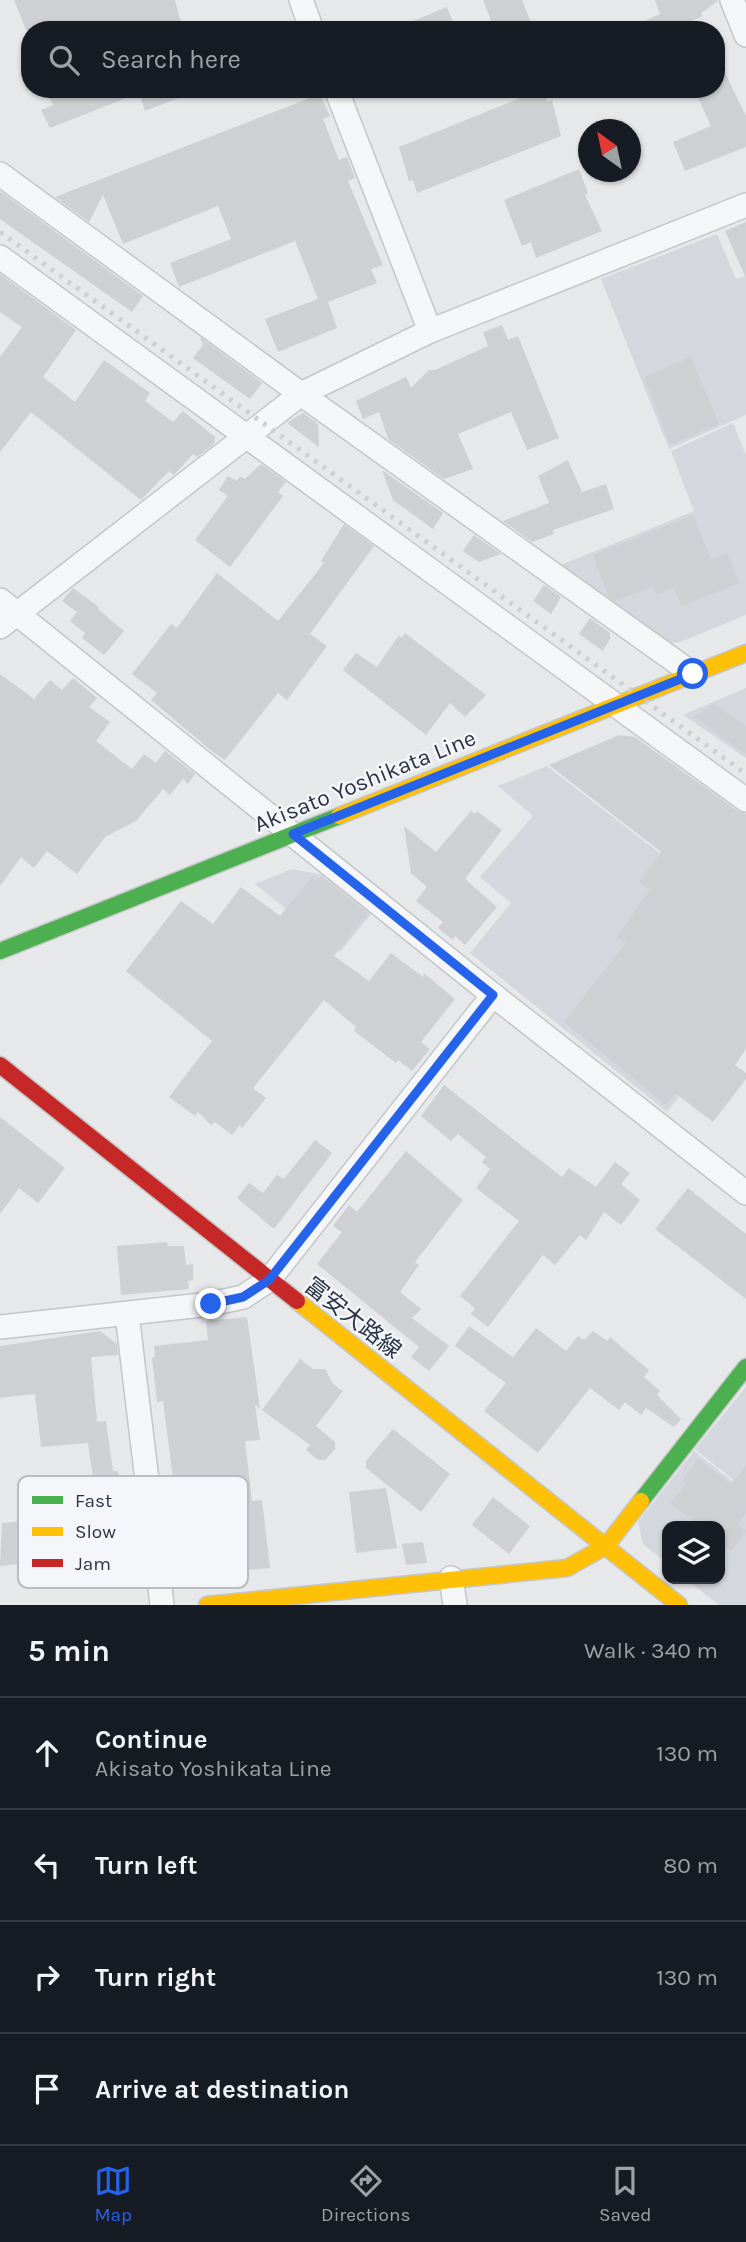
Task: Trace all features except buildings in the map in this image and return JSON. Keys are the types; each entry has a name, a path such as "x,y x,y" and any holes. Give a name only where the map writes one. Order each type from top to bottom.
{"street":[{"path":"301,0 309,21"},
{"path":"339,98 430,331"},
{"path":"0,174 301,394 693,674"},
{"path":"746,205 430,331 301,394 246,438 6,613 293,834 746,1193"},
{"path":"0,257 746,800"},
{"name":"Akisato Yoshikata Line","path":"0,951 746,653"},
{"path":"0,1327 229,1301 243,1297 269,1280 493,995"},
{"name":"富安大路線","path":"0,1065 679,1605"},
{"path":"127,1314 146,1476"},
{"path":"207,1605 567,1568 606,1546 746,1367"},
{"path":"452,1578 456,1605"}],"shaded area":[{"path":"717,234 736,279 746,276 746,415 669,449 601,279"},
{"path":"733,423 746,455 746,615 680,642 667,643 561,565 694,511 671,451"},
{"path":"746,688 746,758 683,715"},
{"path":"547,766 746,920 746,1010 667,1112 470,953 511,903 480,877 533,816 498,786"},
{"path":"292,869 322,875 371,914 340,952 255,884"},
{"path":"746,1387 746,1490 695,1449"},
{"path":"694,1451 746,1492 746,1605 719,1605 692,1584 725,1584 725,1521 662,1521 662,1559 643,1544 638,1522"}],"railway":[{"path":"0,232 746,774"}],"traffic: fast":[{"path":"0,951 339,816"},
{"path":"641,1501 746,1367"}],"traffic: slow":[{"path":"339,816 746,653"},
{"path":"297,1301 679,1605"},
{"path":"207,1605 567,1568 606,1546 641,1501"}],"traffic: jam":[{"path":"0,1065 297,1301"}],"route":[{"path":"211,1304 243,1297 269,1280 493,995 293,834 693,674"}]}
